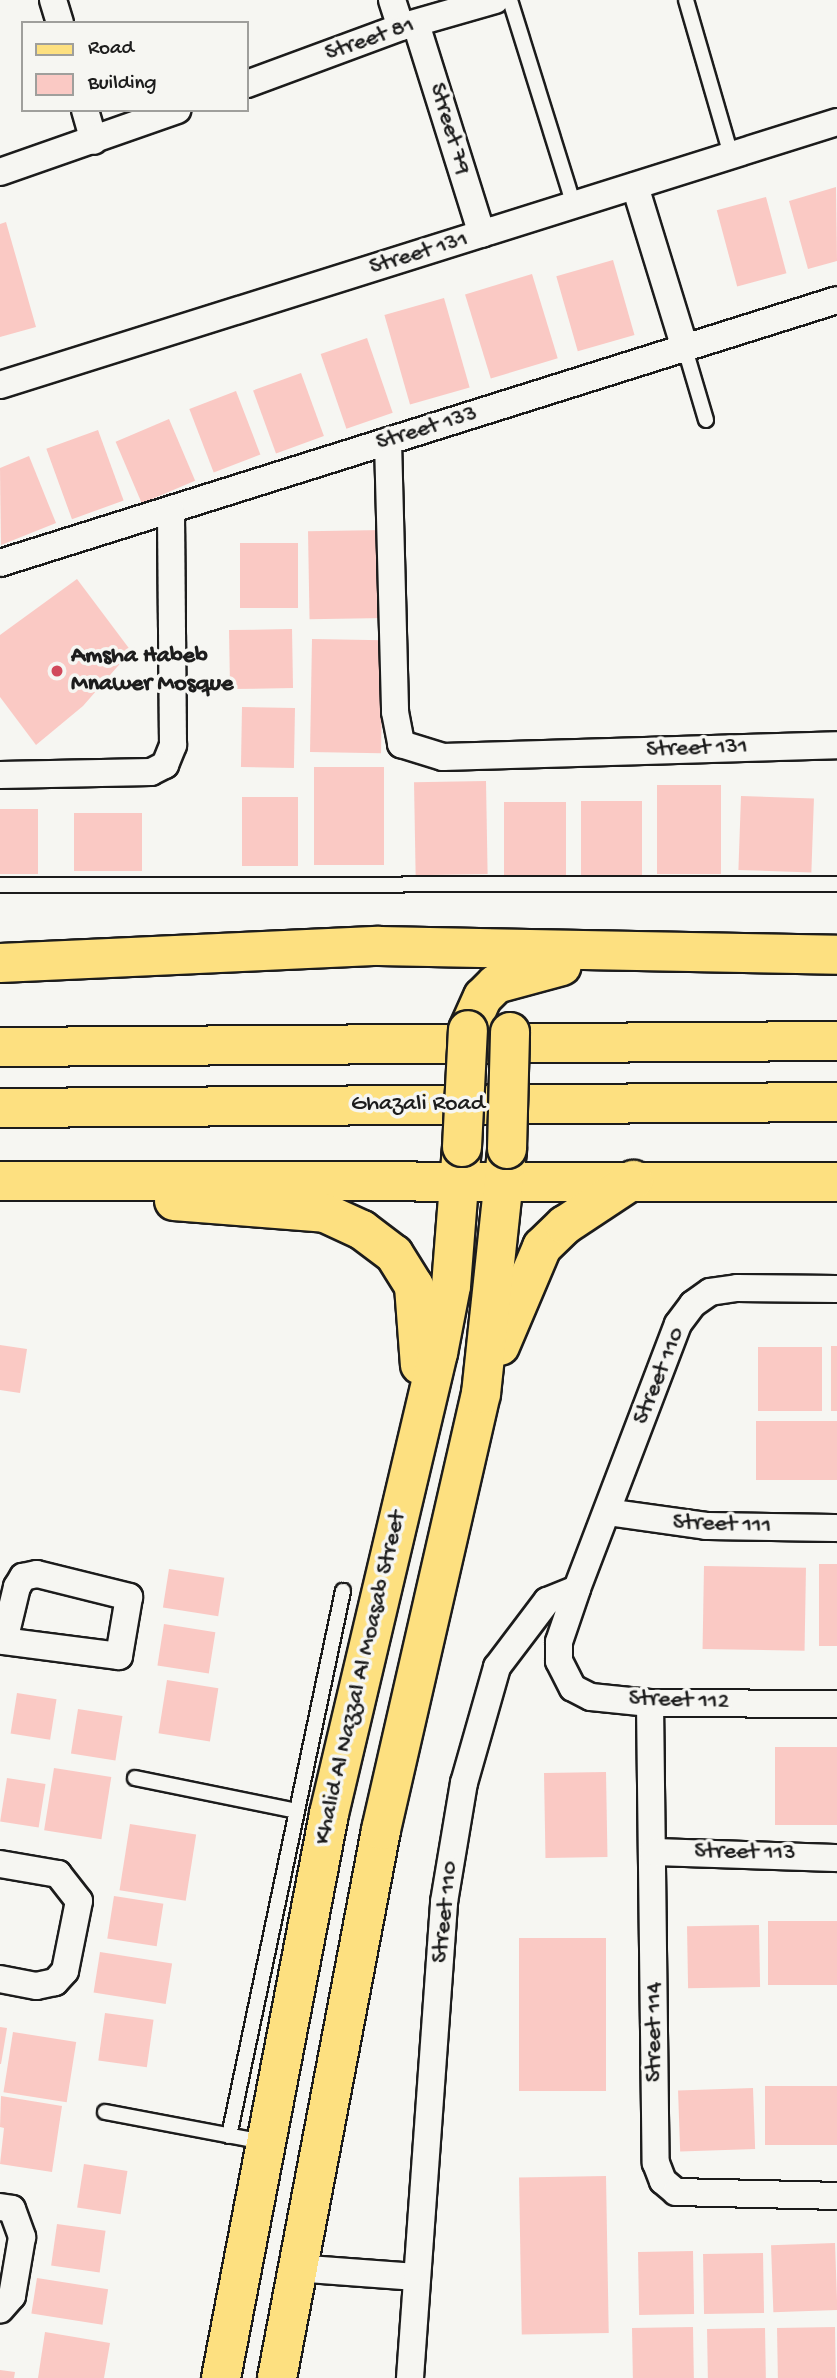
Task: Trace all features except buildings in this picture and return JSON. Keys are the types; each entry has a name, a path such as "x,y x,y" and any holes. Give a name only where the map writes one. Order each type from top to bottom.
{"main road":[{"path":"277,2378 294,2268 382,1830 481,1394 506,1164 509,1014 496,984 465,965 379,946"},
{"path":"0,963 379,946 662,954 837,955"},
{"path":"496,984 560,966 662,954"},
{"name":"Khalid Al Nazzal Al Moasab Street","path":"221,2378 329,1814 451,1286 468,1030 483,997 496,984"},
{"path":"5,1047 837,1041"},
{"name":"Ghazali Road","path":"0,1108 837,1102"},
{"path":"2,1181 461,1163 506,1164 633,1181 837,1182"},
{"path":"2,1181 242,1209 325,1213 362,1230 394,1254 414,1286 420,1319 420,1418"},
{"path":"481,1394 542,1247 565,1225 633,1181"}],"street":[{"path":"53,0 59,21"},
{"name":"Street 79","path":"391,0 409,26 482,234"},
{"name":"Street 81","path":"248,84 409,26 495,0"},
{"path":"86,112 94,141"},
{"path":"0,172 172,112"},
{"name":"Street 131","path":"0,385 837,122"},
{"path":"635,186 685,349"},
{"name":"Street 133","path":"0,563 837,300"},
{"name":"Street 131","path":"388,441 395,712 401,744 443,757 837,745"},
{"path":"0,775 151,772 165,765 173,745 171,511"},
{"name":"Street 110","path":"559,1642 678,1324 693,1304 710,1292 737,1288 837,1289"},
{"name":"Street 111","path":"607,1512 706,1526 837,1528"},
{"path":"37,1574 129,1597 119,1656 2,1641 23,1577 37,1574"},
{"name":"Street 110","path":"410,2378 444,1902 464,1783 497,1667 547,1601 577,1589"},
{"name":"Street 112","path":"559,1642 559,1661 573,1688 591,1697 650,1703 837,1704"},
{"name":"Street 114","path":"650,1703 656,2163 663,2182 676,2192 694,2195 837,2196"},
{"name":"Street 113","path":"653,1852 837,1858"},
{"path":"0,1864 58,1874 79,1901 65,1971 55,1982 36,1986 0,1979"},
{"path":"0,2207 12,2209 22,2237 12,2296 0,2311"},
{"path":"294,2268 418,2277"}],"lane":[{"path":"510,0 574,205"},
{"path":"686,0 731,155"},
{"path":"685,349 706,419"},
{"path":"0,885 837,884"},
{"path":"229,2136 343,1591"},
{"path":"135,1778 297,1811"},
{"path":"104,2112 266,2142"}],"place":[{"name":"Amsha Habeb Mnawer Mosque","path":"57,671"}]}
